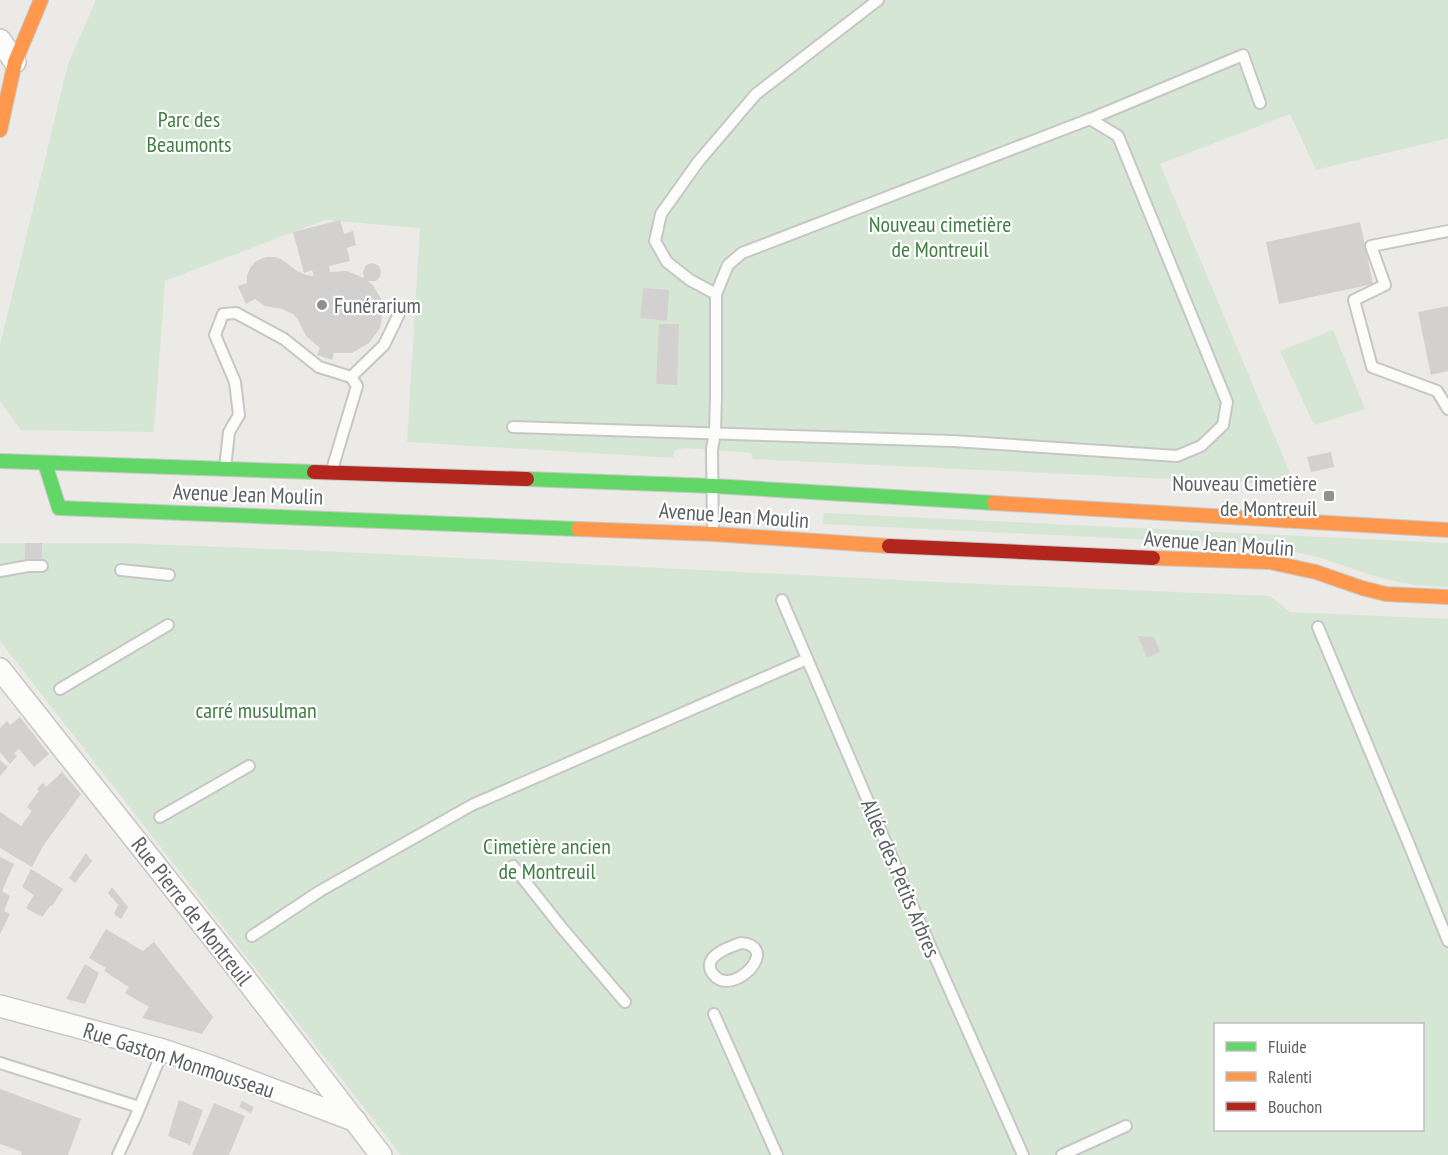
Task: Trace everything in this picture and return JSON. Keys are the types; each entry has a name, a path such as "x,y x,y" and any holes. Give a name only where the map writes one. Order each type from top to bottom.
{"street":[{"path":"0,130 15,62 41,0"},
{"path":"0,40 15,62"},
{"name":"Avenue Jean Moulin","path":"0,461 713,486 1448,530"},
{"name":"Avenue Jean Moulin","path":"45,463 59,508 713,534 1071,555 1270,562 1316,572 1386,594 1448,597"},
{"name":"Rue Pierre de Montreuil","path":"0,669 241,973 381,1155"},
{"name":"Rue Gaston Monmousseau","path":"0,1006 163,1050 356,1121"}],"lane":[{"path":"716,294 690,280 667,262 655,241 661,214 698,162 756,94 878,0"},
{"path":"713,534 712,449 715,433 716,294 728,265 742,254 1090,119 1243,55 1260,103"},
{"path":"513,427 953,441 1177,456 1201,446 1223,425 1227,402 1118,136 1090,119"},
{"path":"1448,231 1371,246 1385,285 1354,300 1372,367 1437,391 1448,409"},
{"path":"224,469 229,432 239,415 236,381 214,336 223,314 236,313 285,339 319,367 351,377 357,386 331,473"},
{"path":"351,377 384,345 399,314"},
{"path":"0,572 28,566 42,566"},
{"path":"121,570 169,575"},
{"name":"Allée des Petits Arbres","path":"782,600 904,887 1023,1155"},
{"path":"60,689 168,625"},
{"path":"1318,627 1448,941"},
{"path":"252,936 320,891 472,804 807,659"},
{"path":"160,817 249,766"},
{"path":"513,866 625,1002"},
{"path":"714,1014 777,1155"},
{"path":"117,1155 140,1107 163,1050"},
{"path":"0,1063 140,1107"},
{"path":"1062,1155 1126,1126"}],"green space":[{"path":"96,0 1448,0 1448,138 1316,170 1290,114 1160,164 1295,485 753,459 751,453 687,448 674,452 674,458 407,442 420,228 325,220 165,281 154,432 21,430 0,401 0,345 68,64"},
{"path":"1333,330 1365,409 1314,425 1280,351"},
{"path":"824,513 1448,543 1448,587 1413,585 1380,578 1318,557 1277,548 1236,544 823,524"},
{"name":"Cimetière ancien de Montreuil","path":"0,543 120,543 323,551 1270,596 1290,612 1448,619 1448,1155 401,1155 0,641"}],"building":[{"name":"Funérarium","path":"340,220 344,234 353,231 356,245 347,248 350,261 329,266 330,272 347,271 364,278 363,272 366,265 372,263 378,265 381,270 380,277 376,281 368,281 381,299 382,317 380,328 369,343 352,353 334,353 332,360 317,355 320,348 306,336 293,314 265,306 255,299 246,304 238,286 247,283 250,268 256,261 266,257 276,257 297,271 314,276 312,270 304,273 293,232"},
{"path":"1360,222 1373,284 1279,304 1266,242"},
{"path":"643,288 669,290 667,321 640,318"},
{"path":"1448,306 1448,371 1431,375 1418,312"},
{"path":"659,324 679,324 677,385 656,384"},
{"path":"1331,452 1334,467 1311,472 1307,457"},
{"path":"25,543 42,543 42,560 25,560"},
{"path":"1138,636 1154,637 1160,652 1147,658"},
{"path":"20,717 49,754 34,767 19,749 14,753 17,756 10,764 0,752 0,728 7,721 10,725"},
{"path":"0,760 8,767 0,776"},
{"path":"62,772 81,794 43,846 32,867 0,848 0,812 21,826 32,811 27,807 39,791 37,789 43,783 46,787"},
{"path":"86,853 92,861 75,883 69,878"},
{"path":"0,857 14,864 2,891 10,896 4,911 10,914 0,934"},
{"path":"31,869 63,889 42,917 26,908 34,895 22,887"},
{"path":"112,887 128,907 121,919 114,914 118,905 108,893"},
{"path":"106,929 143,951 154,942 213,1017 202,1034 142,1018 149,1007 125,993 129,987 104,971 106,968 89,958"},
{"path":"85,964 99,973 85,1004 66,999"},
{"path":"0,1089 81,1119 68,1155 21,1155 22,1152 0,1144"},
{"path":"179,1100 203,1110 190,1145 168,1136"},
{"path":"242,1101 254,1107 251,1113 239,1107"},
{"path":"214,1103 245,1116 229,1155 192,1155"}],"traffic: fast":[{"path":"0,461 314,472"},
{"path":"45,463 59,508 578,529"},
{"path":"527,479 713,486 994,503"}],"traffic: slow":[{"path":"0,130 15,62 41,0"},
{"path":"994,503 1448,530"},
{"path":"578,529 713,534 889,546"},
{"path":"1153,558 1270,562 1316,572 1386,594 1448,597"}],"traffic: jam":[{"path":"314,472 527,479"},
{"path":"889,546 1153,558"}],"place":[{"name":"Funérarium","path":"322,305"},
{"name":"Nouveau Cimetière de Montreuil","path":"1329,496"}],"park label":[{"name":"Parc des Beaumonts","path":"189,132"},
{"name":"Nouveau cimetière de Montreuil","path":"940,236"},
{"name":"carré musulman","path":"256,710"}]}
